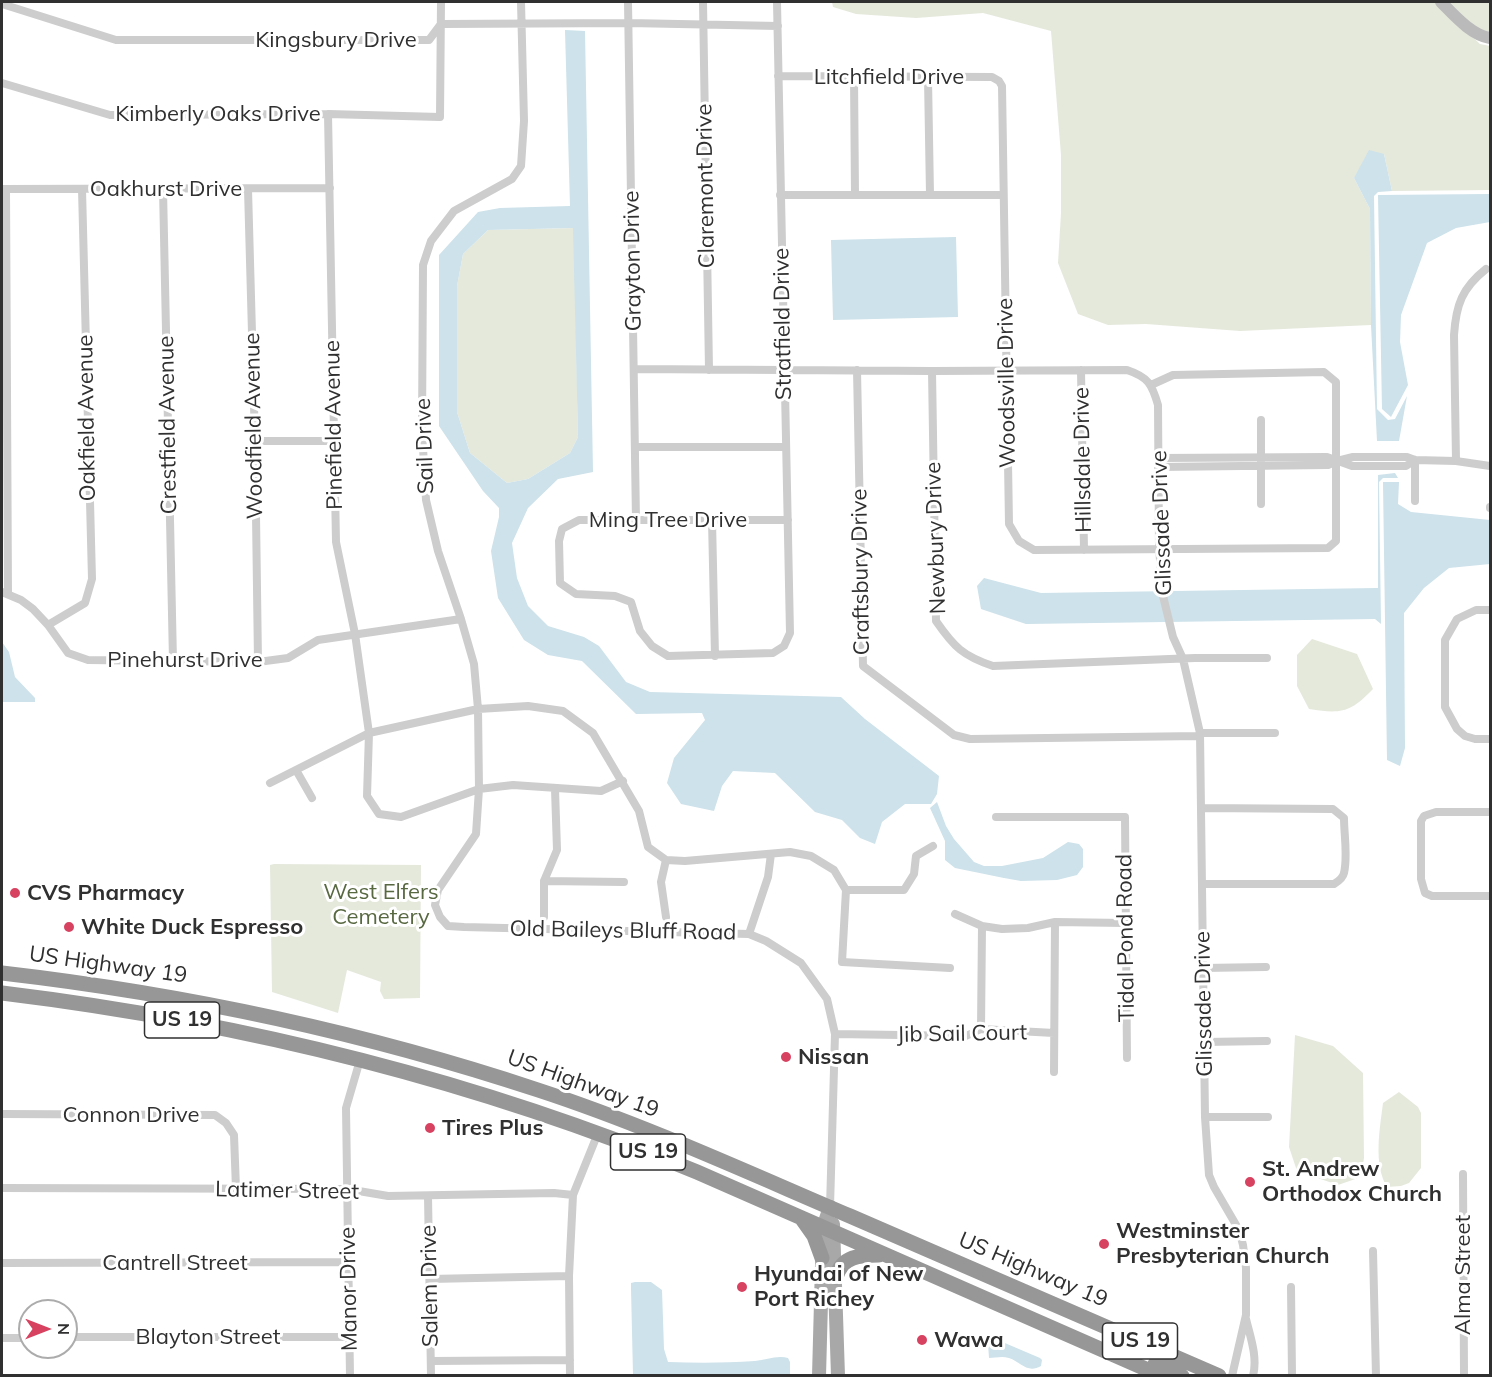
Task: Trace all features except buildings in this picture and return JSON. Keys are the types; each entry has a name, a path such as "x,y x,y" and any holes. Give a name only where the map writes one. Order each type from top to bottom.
{"highway":[{"name":"US Highway 19","path":"2,973 92,984 194,1001 363,1038 470,1068 606,1114 717,1157 1219,1376"},
{"name":"US Highway 19","path":"2,993 118,1009 235,1030 360,1060 480,1094 652,1153 1112,1352 1162,1376"},
{"path":"235,1030 246,1026 344,1047 354,1047 363,1038"},
{"path":"360,1060 374,1053 388,1053 438,1065 470,1068"},
{"path":"800,1217 814,1236 822,1258"},
{"path":"836,1277 841,1266 854,1257 884,1255"},
{"path":"1112,1352 1159,1365 1182,1376"}],"main road":[{"path":"830,1207 829,1230 836,1277 838,1376"},
{"path":"819,1376 822,1258 829,1230"}],"street":[{"path":"441,2 441,24"},
{"name":"Sail Drive","path":"440,917 435,905 438,890 476,834 479,789 478,709 474,664 438,551 426,500 422,430 423,265 431,241 454,211 512,179 521,166 524,121 521,2"},
{"name":"Grayton Drive","path":"628,2 636,521"},
{"name":"Claremont Drive","path":"703,2 709,370"},
{"name":"Stratfield Drive","path":"715,656 773,653 784,646 789,633 777,2"},
{"path":"1441,2 1483,37 1491,38"},
{"name":"Kingsbury Drive","path":"2,4 116,40 429,40 441,24 628,23 778,26"},
{"name":"Kimberly Oaks Drive","path":"2,83 110,115 328,114 440,117 441,24"},
{"name":"Litchfield Drive","path":"778,76 992,77 999,81"},
{"path":"854,76 855,195"},
{"path":"928,78 930,195"},
{"name":"Woodsville Drive","path":"999,81 1002,86 1009,524 1018,541 1034,550 1328,548 1336,541 1336,382 1324,372 1173,375 1151,385"},
{"name":"Pinefield Avenue","path":"328,114 336,542 355,634 369,733 367,796 379,814 401,817 479,789 513,785 601,791 623,781"},
{"name":"Oakhurst Drive","path":"4,189 330,188"},
{"path":"4,189 5,593"},
{"name":"Oakfield Avenue","path":"48,625 85,603 92,579 82,189"},
{"name":"Crestfield Avenue","path":"163,189 173,661"},
{"name":"Woodfield Avenue","path":"248,189 258,662"},
{"path":"780,195 1003,195"},
{"path":"1456,461 1454,335 1456,314 1472,280 1486,269"},
{"path":"634,369 1127,370 1141,375 1151,385"},
{"name":"Craftsbury Drive","path":"857,370 863,666 954,735 970,738 1200,734"},
{"name":"Hillsdale Drive","path":"1081,370 1084,550"},
{"name":"Newbury Drive","path":"932,371 936,621 950,641 971,659 993,666 1267,658"},
{"name":"Glissade Drive","path":"1151,385 1158,405 1159,548 1167,616 1183,659 1200,734 1205,1117 1209,1175 1239,1230 1243,1245 1246,1268 1246,1315 1253,1347 1253,1376"},
{"path":"1261,420 1261,504"},
{"path":"255,441 335,441"},
{"path":"636,447 785,447"},
{"path":"1158,462 1261,462 1328,458 1336,461 1353,457 1407,457 1415,460 1456,461 1491,466"},
{"path":"1415,460 1415,501"},
{"name":"Ming Tree Drive","path":"715,656 668,656 652,646 640,631 631,602 615,596 576,594 560,583 559,541 562,529 579,520 788,520"},
{"path":"712,520 715,656"},
{"name":"Pinehurst Drive","path":"5,593 27,604 48,625 68,653 88,660 258,662 288,658 318,640 461,619"},
{"path":"1491,610 1476,610 1457,619 1444,640 1444,707 1457,729 1475,740 1491,739"},
{"path":"270,783 369,733 478,709 528,706 563,711 593,733 639,811 648,847 666,860 685,861 790,852 811,855 834,870 846,890 842,962 950,968"},
{"path":"1200,734 1275,733"},
{"path":"296,770 312,798"},
{"path":"544,917 544,881 557,850 555,789"},
{"path":"1201,808 1333,809 1344,818 1345,845 1344,874 1334,884 1202,884"},
{"path":"1491,812 1436,812 1424,816 1421,821 1421,879 1425,893 1432,896 1491,896"},
{"name":"Tidal Pond Road","path":"996,817 1125,817 1127,1058"},
{"path":"846,890 904,890 914,874 916,856 933,846"},
{"path":"749,934 768,877 771,854"},
{"path":"666,860 661,882 666,918"},
{"path":"544,881 624,882"},
{"path":"955,914 982,926 1002,929 1028,928 1055,922 1125,923"},
{"name":"Old Baileys Bluff Road","path":"440,917 448,926 464,927 749,934 766,941 801,963 827,999 835,1034 830,1207"},
{"path":"1054,1072 1055,922"},
{"path":"981,1029 982,926"},
{"path":"1203,968 1266,966"},
{"name":"Jib Sail Court","path":"835,1034 966,1036 981,1029 1054,1033"},
{"path":"1205,1042 1267,1041"},
{"name":"Manor Drive","path":"350,1376 346,1108 360,1060"},
{"name":"Connon Drive","path":"2,1114 215,1115 226,1122 234,1135 236,1189"},
{"path":"1205,1117 1268,1117"},
{"path":"570,1376 569,1276 573,1195 598,1133"},
{"name":"Alma Street","path":"1463,1174 1464,1376"},
{"name":"Latimer Street","path":"2,1188 347,1189 388,1196 554,1193 573,1195"},
{"name":"Salem Drive","path":"428,1196 431,1376"},
{"path":"1373,1251 1376,1376"},
{"name":"Cantrell Street","path":"2,1263 349,1262"},
{"path":"430,1279 569,1276"},
{"path":"1291,1287 1292,1376"},
{"name":"Glissade Drive","path":"1232,1376 1246,1315"},
{"name":"Blayton Street","path":"78,1337 350,1337"},
{"path":"2,1338 18,1338"},
{"path":"431,1361 570,1360"}],"green space":[{"path":"832,2 1435,2 1480,44 1490,46 1490,190 1392,191 1384,154 1354,178 1370,209 1371,325 1240,331 1146,324 1108,325 1078,314 1058,263 1061,155 1051,31 983,13 916,18 856,14 833,7"},
{"path":"1447,2 1490,2 1490,32 1472,24"},
{"path":"574,228 578,437 570,453 528,479 507,483 470,453 457,412 457,286 463,254 488,230"},
{"path":"1312,639 1357,654 1373,689 1358,703 1344,710 1309,709 1297,686 1297,655"},
{"name":"West Elfers Cemetery","path":"270,865 421,865 420,998 384,999 380,991 381,982 347,970 338,1013 272,992"},
{"path":"1295,1035 1333,1046 1363,1073 1364,1158 1361,1177 1338,1185 1297,1171 1289,1147"},
{"path":"1399,1092 1418,1107 1421,1113 1421,1168 1409,1183 1387,1187 1380,1168 1380,1123 1383,1103"}],"water":[{"path":"565,30 585,31 593,472 558,479 528,508 512,543 517,578 528,606 548,626 584,637 599,646 626,682 650,692 841,697 865,719 939,776 937,794 931,804 905,804 882,822 875,844 860,838 842,820 815,812 775,773 733,771 722,786 714,811 681,804 667,783 674,758 705,720 702,713 636,714 582,661 548,655 524,640 498,598 491,551 499,508 483,491 439,426 439,255 478,212 500,208 570,206","holes":["573,228 578,437 570,453 528,479 507,483 470,453 457,412 457,286 463,254 488,230"]},
{"path":"1369,150 1384,154 1392,191 1378,192 1374,196 1377,409 1388,420 1395,419 1407,396 1399,441 1377,441 1371,325 1370,209 1354,178"},
{"path":"1490,194 1490,222 1456,228 1427,243 1401,315 1400,342 1408,385 1391,417 1382,409 1378,195"},
{"path":"956,237 958,317 833,320 831,240"},
{"path":"1395,473 1398,478 1383,478 1379,482 1381,624 1375,619 1026,624 981,609 977,586 984,578 1041,593 1378,588 1378,475"},
{"path":"1383,482 1399,482 1398,504 1411,512 1490,520 1490,564 1449,568 1424,588 1404,613 1405,748 1400,766 1387,760"},
{"path":"2,642 9,652 15,677 35,698 35,702 2,702"},
{"path":"937,802 946,826 954,839 974,862 984,866 1002,866 1043,858 1068,842 1079,844 1083,849 1083,867 1077,875 1057,880 1021,881 955,868 945,860 945,841 930,808"},
{"path":"651,1282 662,1290 664,1349 668,1362 733,1362 784,1357 790,1362 790,1375 633,1375 631,1283"},
{"path":"993,1338 1040,1358 1041,1366 1032,1369 1009,1358 989,1358 988,1343"}],"place":[{"name":"CVS Pharmacy","path":"15,893"},
{"name":"White Duck Espresso","path":"69,927"},
{"name":"Nissan","path":"786,1057"},
{"name":"Tires Plus","path":"430,1128"},
{"name":"St. Andrew Orthodox Church","path":"1250,1182"},
{"name":"Westminster Presbyterian Church","path":"1104,1244"},
{"name":"Hyundai of New Port Richey","path":"742,1287"},
{"name":"Wawa","path":"922,1340"}]}
